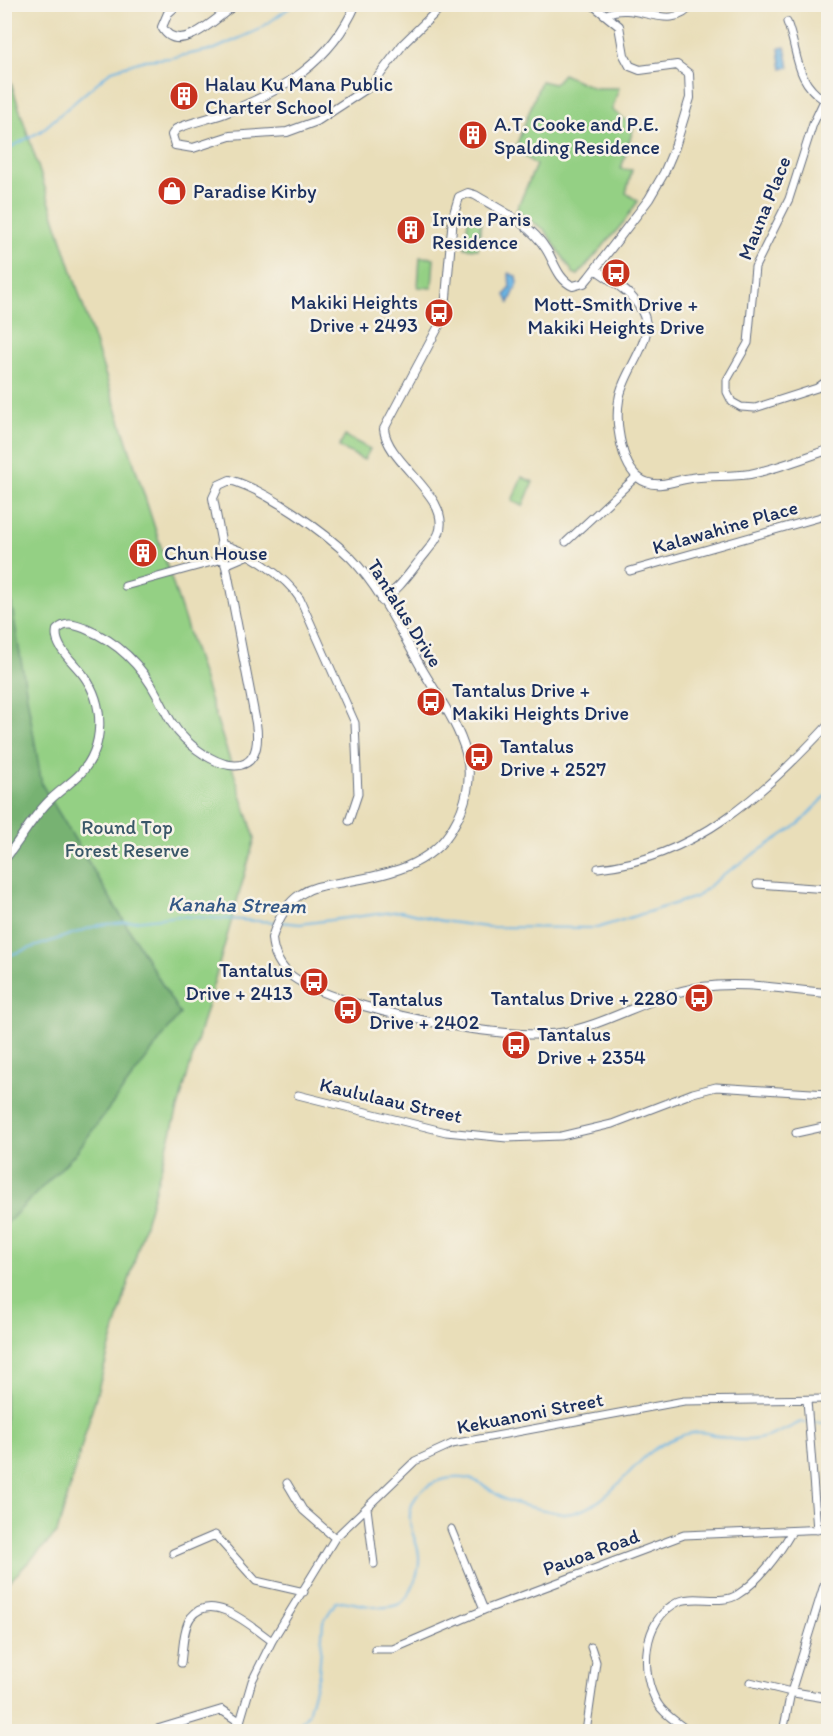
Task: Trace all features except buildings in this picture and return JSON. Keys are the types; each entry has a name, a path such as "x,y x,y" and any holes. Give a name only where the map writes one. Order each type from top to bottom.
{"street":[{"path":"178,4 168,13 162,27 166,33 177,39 195,34 236,4"},
{"path":"356,4 340,36 318,61 296,78 234,110 176,129 172,135 175,145 193,148 230,136 287,132 317,122 372,85 404,43 444,4"},
{"path":"382,601 399,586 423,557 438,537 440,528 436,510 429,496 396,454 384,429 442,321 446,301 453,217 459,197 468,193 475,195 531,230 568,284 573,286 584,283 660,180 675,147 691,90 689,74 681,67 672,65 640,70 630,66 624,55 619,26 592,4"},
{"path":"607,14 616,7 625,7 675,18 687,12 693,4"},
{"path":"787,22 802,79 810,91 824,100"},
{"name":"Mauna Place","path":"828,92 789,199 755,267 748,343 727,380 727,392 732,402 741,407 755,408 818,388 828,380"},
{"path":"595,268 631,298 646,322 643,344 627,371 619,401 620,429 627,459 636,477 645,482 660,484 698,477 741,475 828,450"},
{"path":"566,542 636,477"},
{"name":"Tantalus Drive","path":"4,860 45,804 87,766 98,744 99,724 95,695 87,679 57,639 57,630 64,624 71,624 95,633 129,656 153,688 173,726 195,748 208,757 235,766 245,765 254,757 259,742 258,732 220,544 213,498 219,485 230,480 267,496 352,559 382,601 450,717 466,753 468,789 453,828 427,857 387,875 317,886 302,893 290,903 272,938 276,956 292,976 313,988 342,999 472,1030 525,1035 570,1031 663,997 702,987 747,984 828,993"},
{"name":"Kalawahine Place","path":"630,571 828,514"},
{"path":"220,544 235,547 292,586 349,708 355,723 358,794 349,821"},
{"path":"125,586 246,556"},
{"path":"598,868 653,856 717,825 778,777 828,725"},
{"path":"757,884 828,889"},
{"name":"Kaululaau Street","path":"298,1095 446,1132 507,1138 561,1136 612,1124 693,1093 716,1087 828,1094"},
{"path":"796,1133 828,1126"},
{"name":"Kekuanoni Street","path":"241,1727 252,1681 272,1641 335,1538 415,1461 452,1444 684,1401 828,1399"},
{"path":"807,1400 817,1530"},
{"path":"287,1483 303,1510 335,1538"},
{"path":"367,1508 374,1564"},
{"path":"451,1529 484,1610"},
{"name":"Pauoa Road","path":"375,1649 393,1649 484,1610 684,1535 791,1533 828,1529"},
{"path":"688,1731 658,1706 647,1682 645,1652 660,1617 678,1602 736,1597 779,1555 791,1533"},
{"path":"173,1552 215,1535 256,1581 304,1592"},
{"path":"783,1731 791,1692 828,1572"},
{"path":"181,1663 191,1617 208,1608 223,1609 272,1641"},
{"path":"586,1731 596,1662 591,1647"},
{"path":"750,1682 828,1698"},
{"path":"149,1731 216,1711 228,1712 241,1727"}],"green space":[{"name":"Round Top Forest Reserve","path":"4,61 255,838 57,1533 5,1586"},
{"path":"563,74 594,88 619,88 612,110 634,126 621,169 632,170 626,193 638,201 624,222 578,275 573,273 545,230 516,211 536,165 515,149 541,81 554,84"},
{"path":"468,219 481,221 478,249 465,248"},
{"path":"420,257 434,258 432,288 418,287"},
{"path":"345,436 370,449 364,460 339,447"},
{"path":"522,477 533,482 523,506 512,501"},
{"path":"4,559 42,785 180,1014 74,1155 5,1225"}],"water":[{"path":"785,47 789,67 782,69 779,48"},
{"path":"509,273 517,277 518,283 509,303 505,295 510,288"}],"waterway":[{"path":"4,151 41,131 112,70 145,60 170,58 215,49 258,30 295,4"},
{"name":"Kanaha Stream","path":"280,922 300,924 401,911 442,921 486,927 597,928 696,897 724,874 799,824 828,794"},
{"name":"Kanaha Stream","path":"4,957 99,925 178,916 275,922"},
{"path":"292,1732 308,1714 319,1673 323,1622 336,1602 391,1607 402,1602 410,1591 418,1570 419,1557 410,1522 410,1511 418,1494 433,1483 452,1478 469,1479 480,1483 506,1500 564,1514 580,1511 594,1504 607,1495 642,1459 668,1441 682,1435 703,1432 737,1440 749,1440 776,1434 801,1422 806,1422"},
{"path":"812,1422 828,1424"}],"place":[{"name":"Halau Ku Mana Public Charter School","path":"184,96"},
{"name":"A.T. Cooke and P.E. Spalding Residence","path":"473,135"},
{"name":"Paradise Kirby","path":"172,191"},
{"name":"Irvine Paris Residence","path":"411,230"},
{"name":"Mott-Smith Drive + Makiki Heights Drive","path":"616,273"},
{"name":"Makiki Heights Drive + 2493","path":"439,313"},
{"name":"Chun House","path":"143,553"},
{"name":"Tantalus Drive + Makiki Heights Drive","path":"431,702"},
{"name":"Tantalus Drive + 2527","path":"479,757"},
{"name":"Tantalus Drive + 2413","path":"314,982"},
{"name":"Tantalus Drive + 2280","path":"699,998"},
{"name":"Tantalus Drive + 2402","path":"348,1010"},
{"name":"Tantalus Drive + 2354","path":"516,1045"}]}
